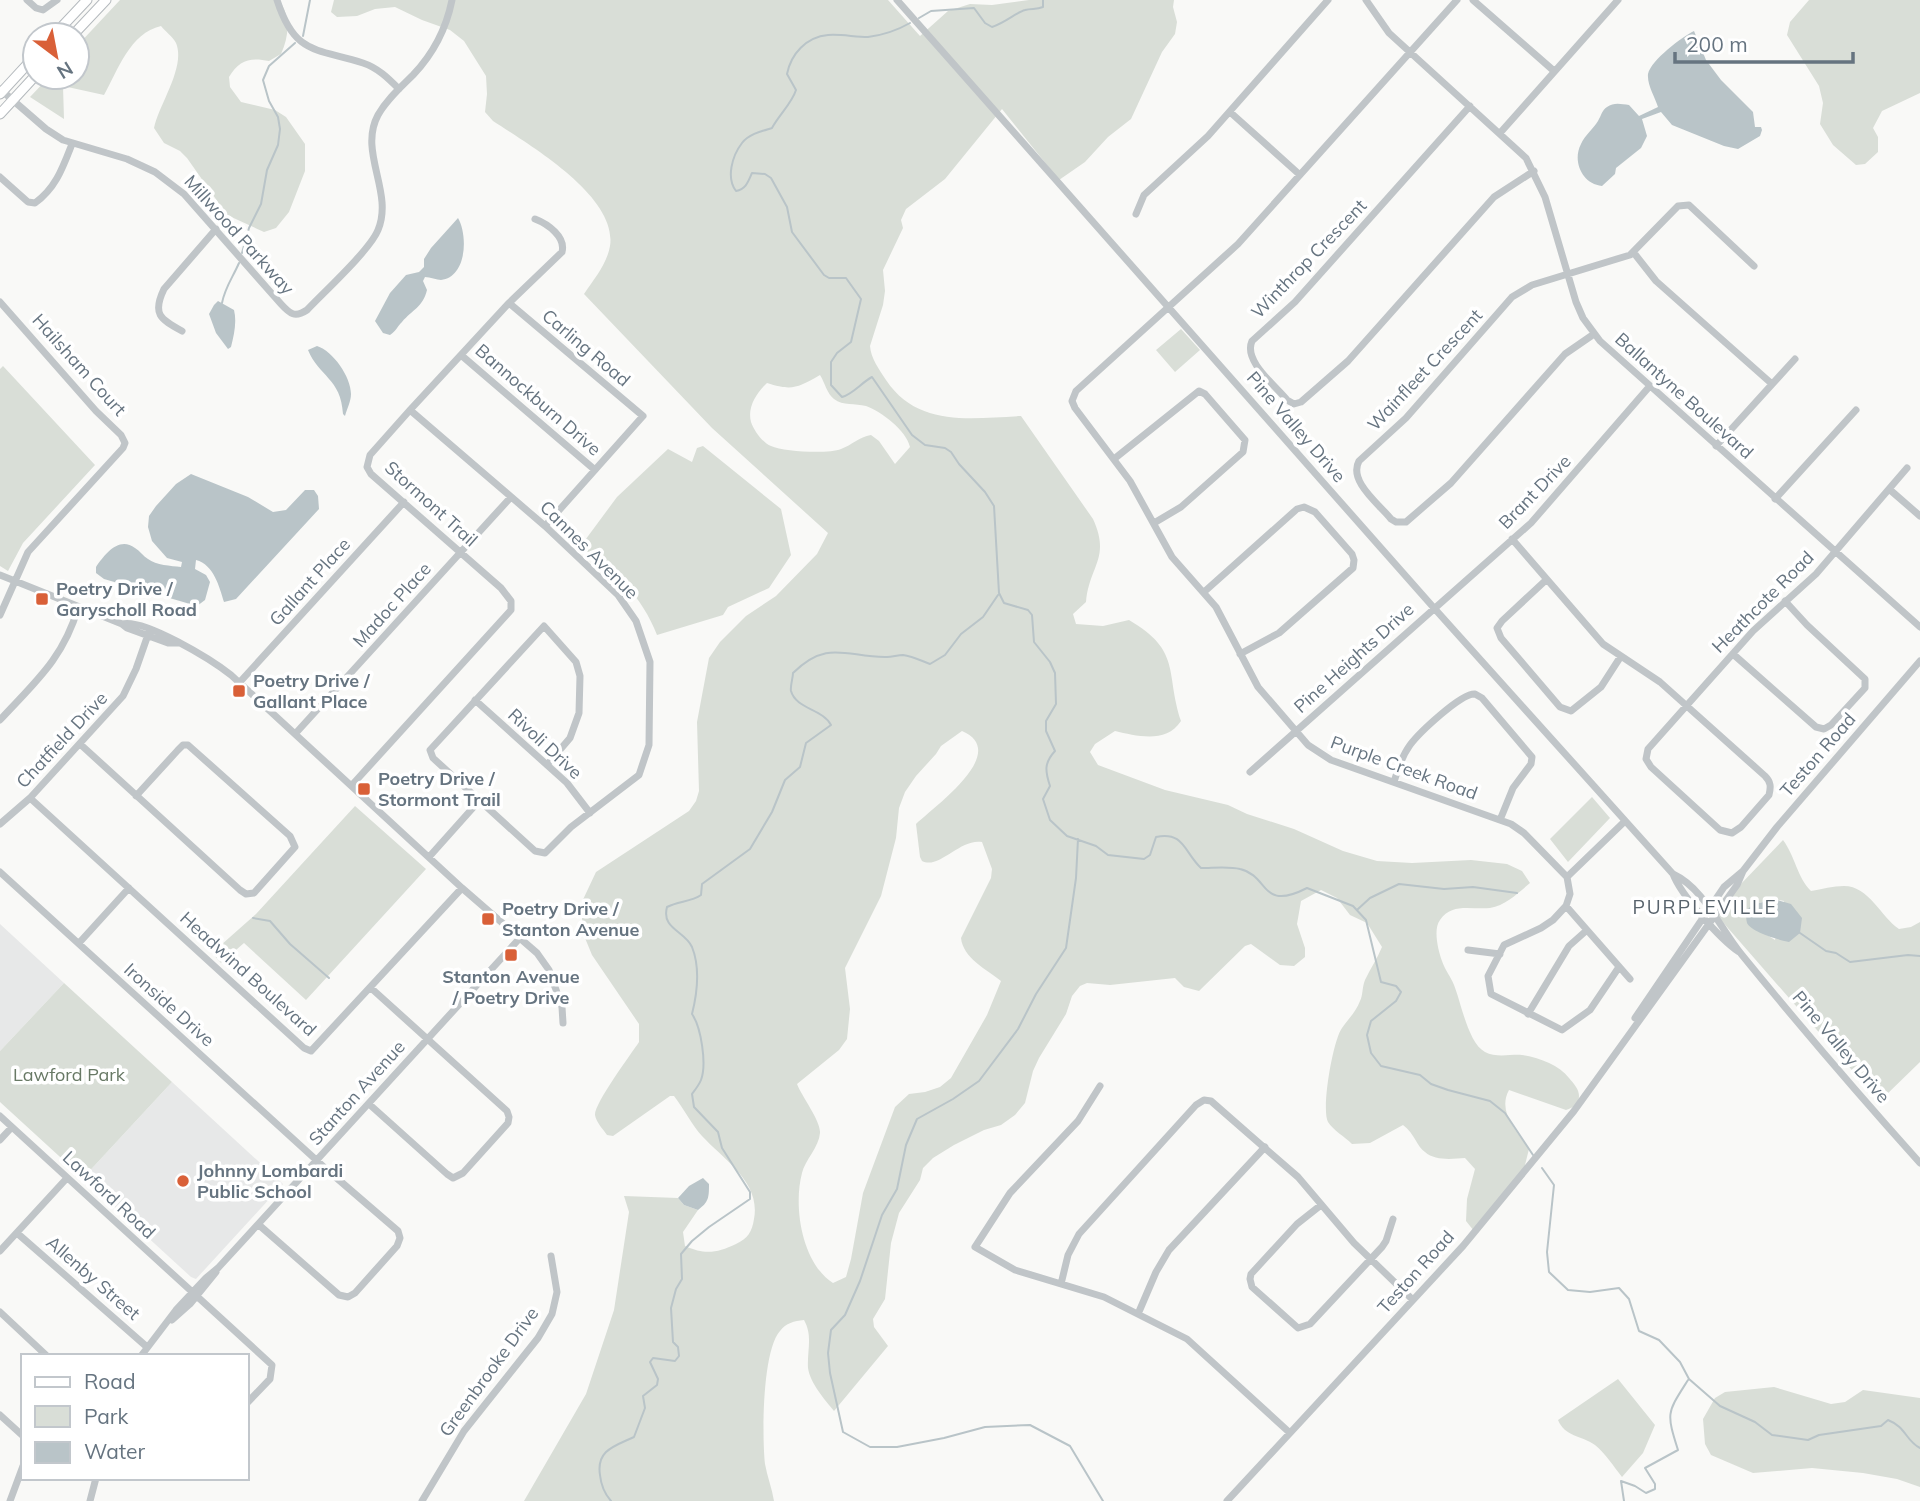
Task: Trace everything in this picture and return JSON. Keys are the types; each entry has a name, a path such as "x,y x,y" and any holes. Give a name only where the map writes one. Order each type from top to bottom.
{"main road":[{"path":"67,21 87,0"},
{"path":"86,21 106,0"},
{"path":"1,92 21,71"},
{"path":"0,114 21,91"}],"street":[{"path":"27,0 43,10 57,0"},
{"path":"277,0 286,23 295,36 308,47 330,56 369,65 399,89"},
{"name":"Millwood Parkway","path":"1,92 46,129 72,144 128,159 155,172 184,194 291,314 297,315 307,310 377,233 382,201 373,158 373,129 378,115 426,61 438,43 452,0"},
{"name":"Pine Valley Drive","path":"897,0 1624,822 1673,874 1678,887 1706,911 1920,1163"},
{"path":"1136,214 1144,195 1203,141 1328,0"},
{"name":"Ballantyne Boulevard","path":"1366,0 1387,31 1500,133 1523,155 1534,171 1545,197 1579,310 1594,334 1649,387 1920,627"},
{"path":"1170,307 1238,244 1457,0"},
{"path":"1474,0 1554,71"},
{"path":"1500,133 1618,0"},
{"name":"Winthrop Crescent","path":"1471,106 1295,302 1252,341 1251,356 1287,400 1294,404 1301,402 1339,370 1494,197 1534,171"},
{"path":"1230,112 1300,175"},
{"path":"0,177 25,200 35,203 47,194 57,181 72,144"},
{"path":"1567,275 1634,253 1678,206 1689,205 1754,266"},
{"name":"Stormont Trail","path":"352,785 510,610 510,601 501,588 371,474 367,467 370,455 410,410 509,303 564,249 560,238 536,219"},
{"path":"182,331 165,321 157,309 158,300 164,289 216,229"},
{"path":"1634,253 1656,281 1772,384"},
{"name":"Wainfleet Crescent","path":"1567,275 1532,285 1508,301 1406,418 1359,461 1355,467 1357,479 1391,519 1406,522 1451,483 1565,354 1594,334"},
{"name":"Hailsham Court","path":"0,302 96,411 121,435 125,443 28,552 13,582"},
{"name":"Carling Road","path":"509,303 643,416 596,470"},
{"name":"Purple Creek Road","path":"1170,307 1073,396 1074,408 1130,481 1172,557 1219,612 1258,687 1311,748 1322,756 1500,820 1524,833 1567,877"},
{"path":"0,317 8,310"},
{"name":"Bannockburn Drive","path":"461,355 596,470"},
{"path":"1716,446 1795,359"},
{"name":"Brant Drive","path":"1434,608 1541,514 1649,387"},
{"path":"1114,459 1199,391 1205,394 1245,440 1242,452 1181,507 1154,523"},
{"name":"Cannes Avenue","path":"410,410 545,526 618,595 636,621 650,662 649,745 639,775 571,827 545,853 535,851 433,758 430,750 475,700"},
{"path":"1775,499 1856,410"},
{"name":"Heathcote Road","path":"1686,706 1758,625 1816,574 1907,468"},
{"path":"545,526 596,470"},
{"path":"1889,489 1920,516"},
{"name":"Madoc Place","path":"295,734 511,497"},
{"name":"Gallant Place","path":"239,683 404,502"},
{"path":"1204,592 1297,509 1304,507 1315,512 1352,554 1353,568 1303,613 1269,640 1240,654"},
{"path":"1512,539 1599,641 1654,678 1686,706 1770,783 1769,794 1741,827 1732,833 1720,830 1651,767 1646,759 1648,749 1686,706"},
{"path":"0,575 78,608 122,624 130,622 149,632 170,637 200,653 239,683 462,888 537,953 549,970 562,1007 563,1023"},
{"path":"1546,580 1497,628 1501,638 1560,707 1571,711 1584,702 1605,681 1620,656"},
{"path":"0,615 13,582"},
{"path":"1732,654 1815,727 1824,729 1831,725 1865,688 1866,679 1785,601"},
{"path":"0,720 60,653 68,639 78,608"},
{"name":"Pine Heights Drive","path":"1250,772 1434,608"},
{"path":"475,700 544,626 571,655 580,676 579,713 570,738 547,765"},
{"name":"Chatfield Drive","path":"0,824 30,798 123,696 149,632"},
{"name":"Teston Road","path":"1615,1054 1724,887 1743,871 1777,827 1920,662"},
{"path":"1394,782 1406,751 1417,737 1466,694 1478,695 1528,751 1532,759 1531,765 1513,788 1500,820"},
{"name":"Rivoli Drive","path":"475,700 567,783 590,813"},
{"path":"80,744 136,796 246,894 254,892 295,847 290,836 188,745 183,745 136,796"},
{"name":"Headwind Boulevard","path":"30,798 304,1048 311,1051 462,888"},
{"path":"429,857 479,801"},
{"path":"1619,967 1592,1008 1565,1030 1559,1030 1489,993 1488,976 1506,944 1541,928 1566,906 1570,888 1567,877 1624,822"},
{"name":"Teston Road","path":"1227,1501 1463,1246 1566,1122 1737,885 1743,871"},
{"name":"Ironside Drive","path":"0,872 400,1234 397,1246 355,1293 348,1297 339,1295 258,1225"},
{"path":"79,943 129,888"},
{"path":"1566,906 1630,979"},
{"path":"1528,1014 1569,946 1587,930"},
{"name":"Stanton Avenue","path":"142,1354 519,939"},
{"path":"1468,950 1500,954"},
{"path":"369,1104 453,1178 463,1173 508,1123 509,1117 507,1111 371,988"},
{"path":"1100,1086 1078,1121 1010,1193 975,1247 1015,1270 1104,1297 1195,1344 1290,1433"},
{"path":"1061,1284 1070,1250 1079,1234 1200,1102 1205,1100 1216,1103 1302,1180 1369,1258 1413,1300"},
{"name":"Lawford Road","path":"0,1116 272,1365 270,1379 248,1403"},
{"path":"0,1140 12,1127"},
{"path":"1138,1314 1156,1272 1169,1250 1265,1147"},
{"path":"0,1251 67,1178"},
{"path":"1321,1205 1297,1224 1251,1274 1252,1287 1294,1327 1302,1328 1310,1324 1386,1241 1393,1219"},
{"name":"Allenby Street","path":"18,1233 147,1347"},
{"name":"Greenbrooke Drive","path":"422,1501 464,1431 538,1338 552,1314 557,1292 551,1256"},
{"path":"0,1312 45,1354"},
{"path":"0,1415 21,1434"},
{"path":"10,1501 21,1471"},
{"path":"90,1501 95,1480"}],"shaded area":[{"path":"0,924 64,983 0,1051"},
{"name":"Johnny Lombardi Public School","path":"172,1082 283,1184 196,1279 83,1178"}],"green space":[{"path":"120,0 279,0 286,13 288,27 281,54 269,61 256,59 241,63 229,77 230,87 241,102 275,110 286,117 305,144 305,171 289,212 276,228 264,232 227,215 187,158 164,143 154,128 175,74 178,53 176,43 161,26 150,30 133,44 104,95 86,91 91,91 91,31"},
{"path":"334,0 888,0 920,36 948,11 970,4 992,5 1029,0 1174,0 1177,22 1175,34 1162,52 1131,119 1108,137 1085,162 1059,180 1002,109 945,179 906,209 901,220 903,228 883,270 883,305 870,346 871,351 886,380 899,395 930,413 965,418 1021,416 1093,519 1100,543 1099,553 1086,602 1073,614 1076,624 1103,626 1129,620 1146,631 1165,653 1181,721 1175,728 1159,736 1115,731 1095,744 1090,752 1098,765 1165,790 1228,805 1294,829 1343,851 1377,861 1412,863 1471,860 1507,864 1522,871 1530,883 1507,901 1490,908 1463,908 1445,914 1437,929 1439,951 1470,1031 1479,1047 1489,1054 1522,1055 1554,1066 1565,1073 1574,1084 1579,1099 1576,1105 1566,1110 1509,1090 1505,1106 1507,1114 1529,1149 1523,1173 1474,1231 1466,1221 1467,1199 1475,1169 1465,1158 1444,1159 1429,1155 1403,1125 1370,1143 1352,1144 1328,1122 1327,1090 1335,1046 1342,1028 1358,1005 1365,980 1382,947 1367,923 1350,915 1337,898 1321,890 1301,901 1297,924 1305,948 1305,957 1294,966 1280,965 1251,944 1245,946 1199,991 1184,987 1175,978 1110,985 1087,983 1080,986 1039,1058 1025,1103 1015,1115 1001,1125 954,1145 923,1168 920,1180 899,1213 891,1243 885,1299 873,1319 874,1327 888,1346 834,1411 809,1374 809,1337 804,1320 785,1326 774,1341 767,1375 764,1435 765,1464 774,1501 524,1501 586,1394 614,1310 629,1212 624,1196 678,1198 684,1205 698,1210 683,1232 685,1246 699,1251 711,1252 729,1247 744,1239 752,1228 755,1206 746,1183 698,1132 674,1096 670,1096 613,1136 607,1135 597,1120 595,1115 600,1101 639,1042 639,1024 592,955 585,938 580,906 596,872 689,811 696,801 699,791 697,722 709,658 720,642 746,616 776,596 817,554 828,533 712,428 584,294 608,253 609,227 600,209 568,173 493,121 485,112 486,76 464,41 450,30 395,7 375,9 357,16 337,17 331,12","holes":["820,375 834,399 841,403 866,406 899,428 910,447 895,464 879,441 871,435 835,451 817,452 777,448 759,436 751,422 750,411 756,395 763,387 767,383 794,387","962,731 975,740 978,752 974,765 952,792 916,824 920,857 922,861 929,863 966,845 982,842 992,869 991,878 961,938 971,957 1001,981 987,1015 951,1078 940,1087 909,1094 895,1107 863,1193 846,1277 833,1283 822,1274 814,1262 807,1248 800,1217 799,1187 804,1168 817,1143 820,1128 797,1084 839,1050 847,1039 850,1009 845,968 881,896 896,838 899,808 905,792 916,776 941,746"]},
{"path":"1809,0 1920,0 1920,93 1882,111 1873,128 1878,137 1878,152 1865,164 1856,165 1833,145 1820,124 1823,103 1819,86 1787,35 1790,22"},
{"path":"36,91 63,91 64,119 30,97"},
{"path":"1181,329 1200,350 1175,372 1156,350"},
{"path":"3,366 95,465 23,543 8,571 0,566 0,369"},
{"path":"703,446 781,509 791,555 769,588 728,607 723,615 657,635 643,608 626,585 580,547 617,497 668,449 692,462 697,448"},
{"path":"1592,797 1610,818 1568,862 1550,839"},
{"path":"355,806 426,869 306,1000 244,943 221,963 212,953 256,914"},
{"path":"1783,840 1802,879 1811,891 1840,886 1853,887 1868,896 1899,929 1920,922 1920,1062 1878,1100 1714,912","holes":["1774,899 1784,901 1775,940 1759,930 1752,905"]},
{"name":"Lawford Park","path":"64,983 172,1082 83,1178 0,1102 0,1051"},
{"path":"1618,1379 1655,1425 1643,1453 1622,1477 1599,1448 1569,1433 1558,1420"},
{"path":"1774,1387 1831,1404 1845,1402 1863,1390 1920,1398 1920,1487 1897,1479 1863,1473 1812,1468 1753,1473 1711,1455 1705,1444 1703,1419 1715,1398 1725,1392"}],"water":[{"path":"1694,31 1706,60 1721,80 1753,112 1755,127 1761,127 1762,130 1760,136 1738,149 1724,146 1672,125 1661,112 1642,119 1647,136 1641,148 1616,168 1615,174 1602,186 1589,181 1578,164 1578,151 1604,110 1615,104 1629,105 1639,116 1658,107 1649,82 1650,68 1682,38"},
{"path":"458,218 464,244 456,271 441,280 425,277 423,281 427,290 420,304 390,335 383,333 375,321 390,293 406,275 419,272 424,267 424,259 431,248"},
{"path":"218,301 234,310 234,333 231,347 228,349 216,333 209,314"},
{"path":"317,346 335,359 348,380 351,397 345,416 334,385 308,350"},
{"path":"191,474 248,497 273,512 286,510 305,490 314,490 318,496 319,509 236,599 224,602 211,571 196,560 195,569 206,575 210,582 205,600 197,606 104,579 96,573 96,567 108,552 123,544 135,548 155,563 181,567 182,562 167,558 152,541 148,527 149,516 176,484"},
{"path":"1774,899 1791,904 1802,918 1800,933 1789,942 1759,932 1747,923 1746,911 1752,905"},
{"path":"703,1178 709,1184 706,1202 698,1210 684,1205 678,1198 689,1186"}],"waterway":[{"path":"303,36 310,0"},
{"path":"919,18 931,11 974,8 985,23 992,27 1027,9 1043,7 1043,0"},
{"path":"910,23 874,36 820,36 806,43 796,53 787,74 796,90 794,95 772,128 752,135 742,143 733,160 731,180 736,191 744,187 752,173 765,174 771,178 787,207 792,232 824,275 829,278 846,278 861,299 851,342 837,353 831,362 831,385 842,397 872,377 912,435 925,445 945,448 951,452 994,506 999,593 1004,603 1028,610 1032,615 1034,642 1055,673 1056,704 1046,721 1046,731 1055,751 1047,763 1050,786 1043,799 1050,820 1067,836 1096,846 1108,855 1144,859 1150,855 1156,837 1172,837 1183,844 1201,868 1240,869 1257,878 1273,894 1281,896 1307,888 1353,906 1366,920 1381,982 1396,986 1401,992 1396,1001 1371,1021 1367,1035 1371,1053 1381,1066 1420,1075 1431,1084 1490,1101 1505,1113 1533,1155"},
{"path":"242,253 249,228 261,204 267,170 278,145 280,129 263,80 269,66 295,43"},
{"path":"222,303 239,263"},
{"path":"611,1501 601,1482 601,1460 608,1450 634,1437 645,1408 643,1396 657,1385 658,1379 650,1362 653,1358 675,1361 679,1356 678,1347 673,1342 671,1308 682,1279 681,1254 709,1227 750,1199 750,1192 722,1148 718,1132 694,1107 692,1094 703,1073 700,1036 692,1014 696,963 689,942 667,920 667,907 701,895 702,884 750,849 772,812 785,780 800,767 806,743 831,725 822,715 794,697 791,689 793,673 817,656 838,652 873,657 903,655 930,664 945,655 961,634 983,617 998,595"},
{"path":"1078,839 1076,878 1066,948 1036,994 1018,1029 979,1081 917,1119 906,1145 897,1189 882,1215 860,1281 845,1315 831,1330 828,1353 843,1432 870,1447 897,1447 985,1427 1030,1425 1070,1446 1103,1501"},
{"path":"1358,909 1370,898 1399,884 1444,889 1473,887 1517,893"},
{"path":"253,918 270,921 290,944 329,978"},
{"path":"1800,933 1826,951 1836,953 1850,962 1920,956"},
{"path":"1542,1168 1554,1185 1547,1252 1549,1272 1568,1290 1590,1292 1619,1288 1629,1299 1639,1331 1659,1340 1680,1362 1689,1379 1720,1406 1755,1422 1772,1435 1808,1440 1819,1435 1881,1426 1888,1420 1899,1426 1920,1448"},
{"path":"1624,1501 1621,1481 1646,1493 1655,1489 1655,1484 1645,1468 1678,1450 1670,1420 1672,1407 1688,1380"}],"place":[{"name":"Poetry Drive / Garyscholl Road","path":"42,599"},
{"name":"Poetry Drive / Gallant Place","path":"239,691"},
{"name":"Poetry Drive / Stormont Trail","path":"364,789"},
{"name":"Poetry Drive / Stanton Avenue","path":"488,919"},
{"name":"Stanton Avenue / Poetry Drive","path":"511,955"},
{"name":"Johnny Lombardi Public School","path":"183,1181"}],"district":[{"name":"PURPLEVILLE","path":"1705,907"}]}
